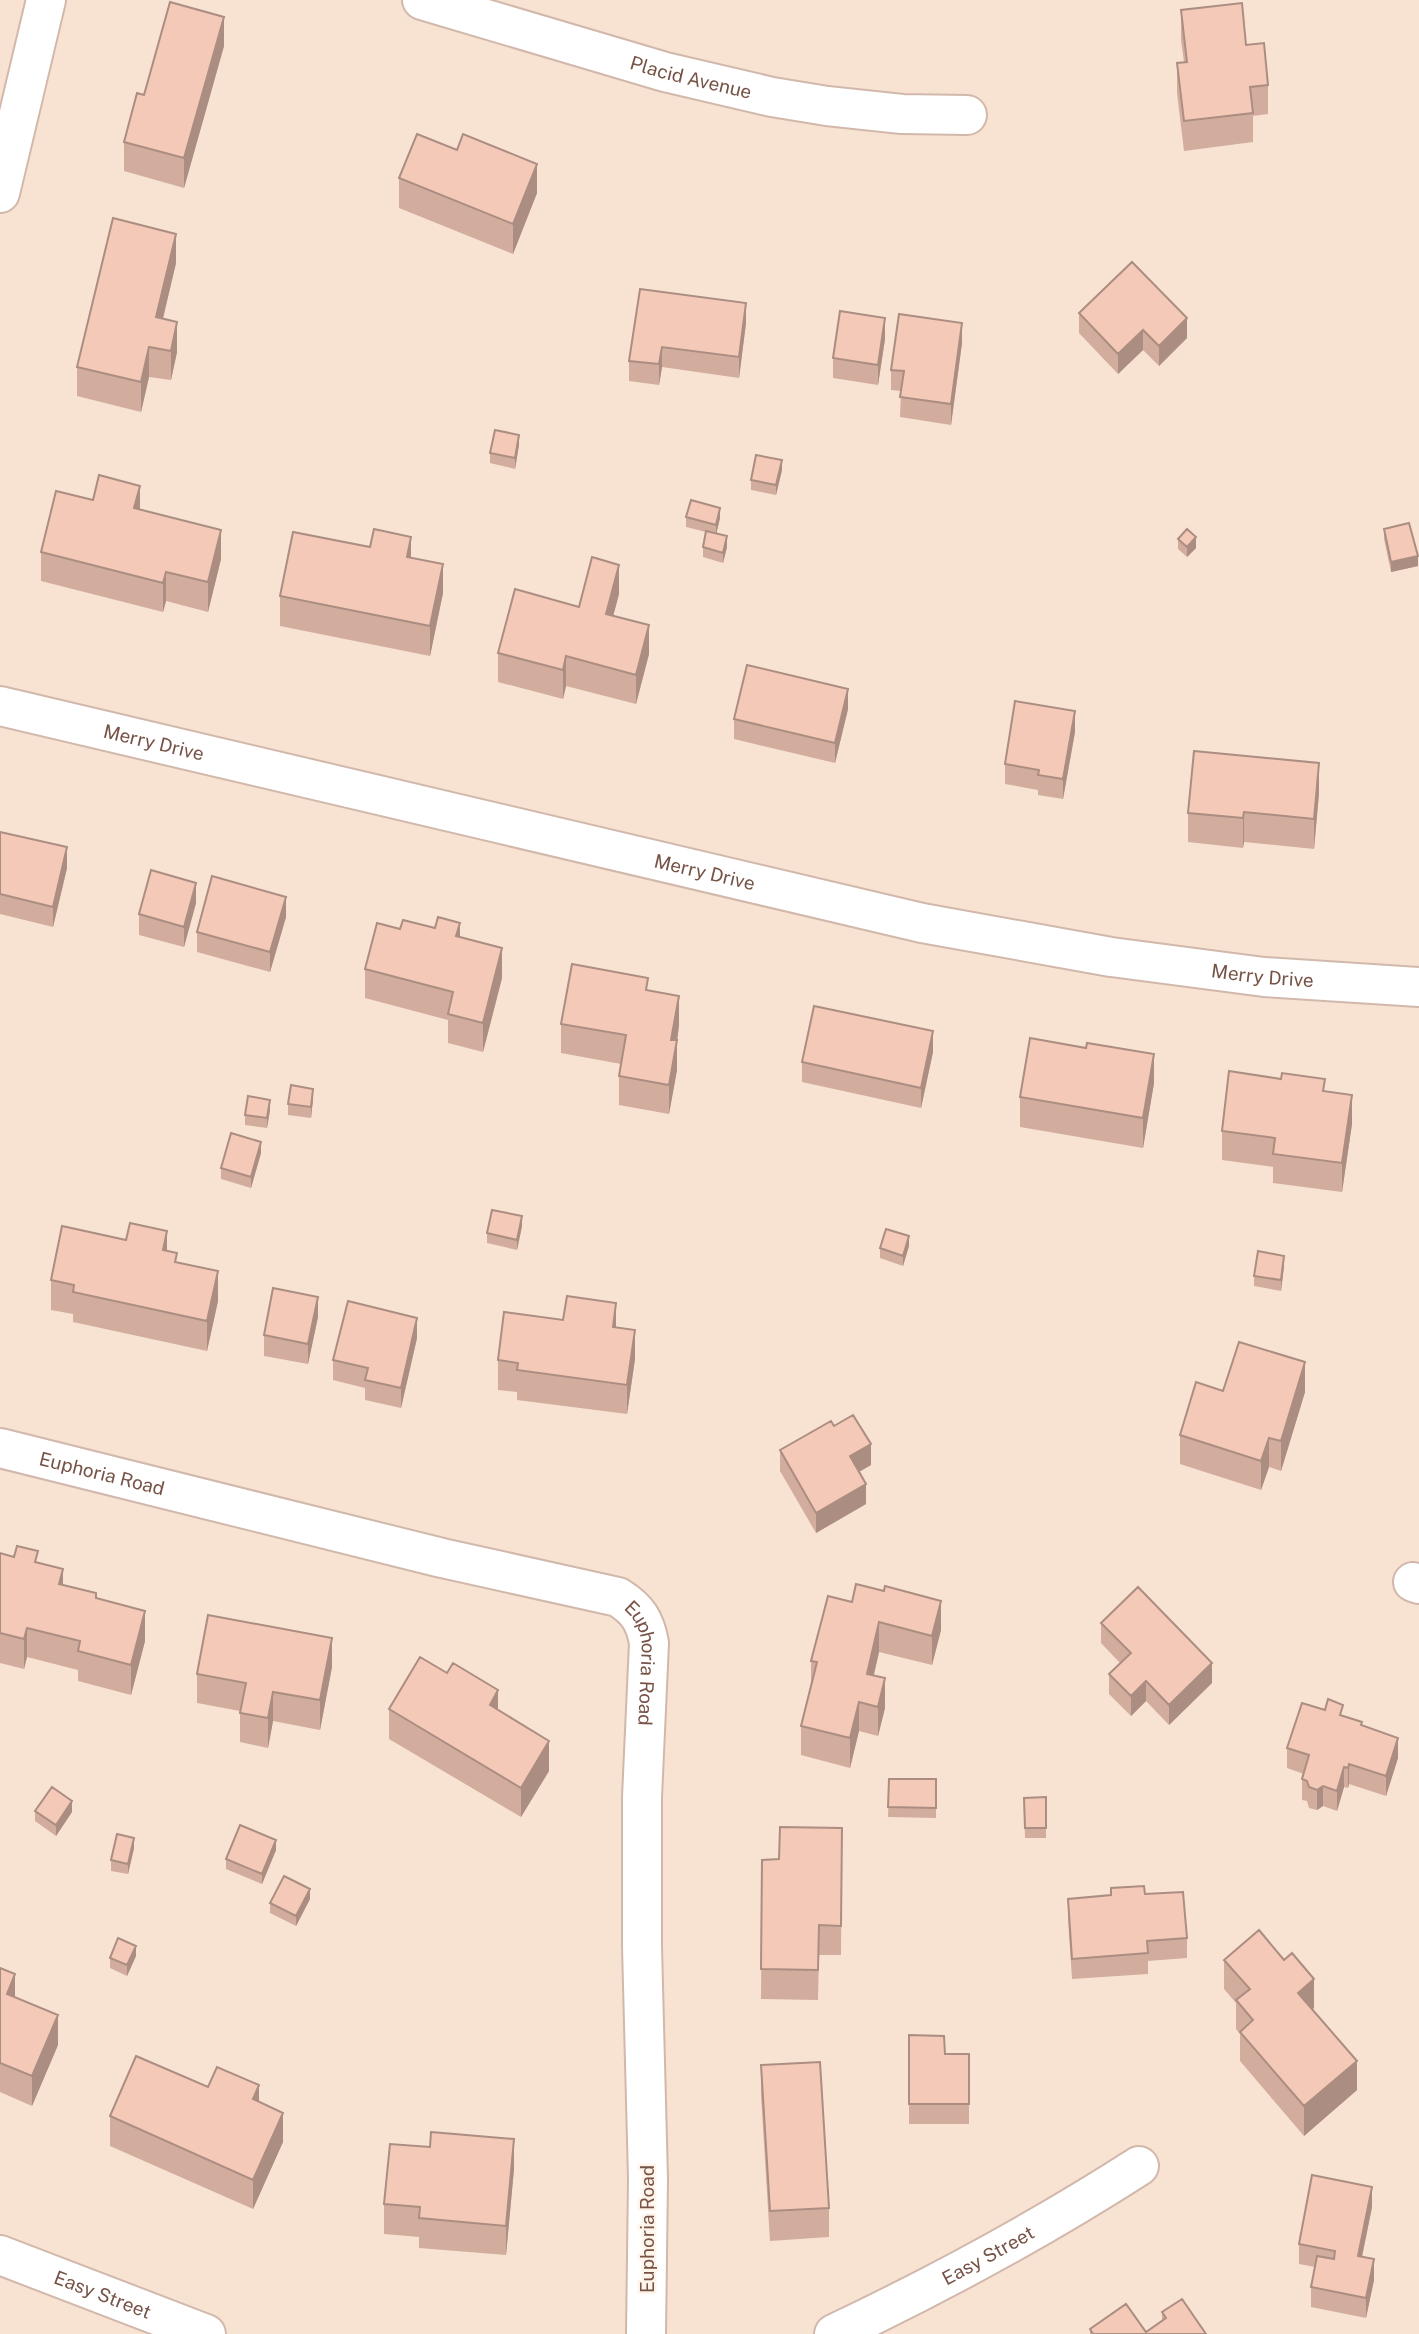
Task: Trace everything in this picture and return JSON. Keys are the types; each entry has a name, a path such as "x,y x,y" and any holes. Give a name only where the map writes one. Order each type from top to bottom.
{"street":[{"path":"0,193 46,0"},
{"name":"Placid Avenue","path":"422,0 665,72 772,97 902,114 967,115"},
{"name":"Merry Drive","path":"0,706 922,923 1111,957 1250,975 1419,987"},
{"name":"Euphoria Road","path":"0,1448 442,1558 618,1597 635,1608 646,1626 649,1643 642,1797 642,1946 648,2179 646,2334"},
{"name":"Easy Street","path":"834,2334 915,2296 1067,2212 1139,2166"},
{"name":"Easy Street","path":"0,2255 206,2334"}],"shaded area":[{"path":"0,0 1419,0 1419,2334 0,2334"}],"building":[{"path":"170,2 224,17 184,158 124,142 137,93 144,95"},
{"path":"1242,3 1246,45 1264,43 1268,85 1250,87 1253,113 1184,121 1177,63 1187,62 1181,10"},
{"path":"417,134 457,150 463,134 537,164 513,224 399,178"},
{"path":"113,218 176,234 156,317 177,322 171,351 149,347 141,382 77,367"},
{"path":"1132,262 1187,318 1159,346 1143,330 1118,354 1079,313"},
{"path":"640,289 746,303 739,357 662,347 659,364 629,361"},
{"path":"840,311 885,318 878,365 833,358"},
{"path":"899,314 962,323 951,404 900,397 904,371 891,370"},
{"path":"495,430 519,435 515,458 490,453"},
{"path":"756,455 782,460 776,485 751,480"},
{"path":"99,475 140,486 134,508 221,530 208,582 166,572 163,583 41,552 56,491 93,500"},
{"path":"691,500 720,508 716,525 686,517"},
{"path":"1409,523 1418,556 1391,562 1384,529"},
{"path":"374,529 411,537 407,557 443,564 430,626 280,596 293,532 370,547"},
{"path":"1187,529 1196,537 1187,547 1178,539"},
{"path":"706,531 727,536 723,553 703,547"},
{"path":"592,557 619,565 606,614 649,625 636,675 566,656 563,670 498,653 515,589 579,607"},
{"path":"747,665 848,689 835,743 734,719"},
{"path":"1015,701 1075,711 1063,779 1038,775 1039,770 1005,764"},
{"path":"1194,751 1319,763 1314,819 1244,812 1243,818 1188,813"},
{"path":"0,832 67,847 53,907 0,894"},
{"path":"151,870 196,883 184,927 139,914"},
{"path":"212,876 286,897 270,952 197,932"},
{"path":"438,917 460,923 456,936 502,948 483,1023 448,1014 453,992 365,969 377,923 400,929 403,920 435,928"},
{"path":"572,964 648,978 646,990 679,996 671,1040 677,1040 669,1085 619,1076 626,1035 561,1024"},
{"path":"814,1006 933,1031 921,1088 802,1062"},
{"path":"1030,1038 1086,1048 1087,1043 1154,1054 1143,1118 1020,1097"},
{"path":"1229,1071 1281,1079 1282,1073 1325,1079 1323,1091 1352,1095 1342,1163 1273,1154 1275,1138 1222,1131"},
{"path":"291,1085 313,1089 311,1107 288,1104"},
{"path":"248,1096 270,1100 267,1118 245,1115"},
{"path":"231,1133 261,1142 251,1177 221,1168"},
{"path":"492,1210 522,1216 517,1240 487,1233"},
{"path":"130,1223 167,1231 163,1250 177,1253 175,1262 218,1271 207,1321 73,1292 74,1285 51,1280 62,1226 126,1240"},
{"path":"886,1229 909,1236 903,1256 880,1248"},
{"path":"1258,1251 1284,1256 1281,1280 1254,1276"},
{"path":"273,1288 318,1297 308,1344 264,1335"},
{"path":"567,1296 616,1303 613,1327 635,1330 627,1385 517,1370 518,1363 498,1360 504,1312 563,1320"},
{"path":"348,1301 417,1318 401,1388 365,1380 368,1368 333,1360"},
{"path":"1239,1342 1305,1362 1281,1441 1269,1438 1261,1461 1180,1435 1196,1382 1223,1391"},
{"path":"853,1415 871,1444 850,1456 866,1484 816,1513 780,1450 831,1421 834,1426"},
{"path":"17,1546 38,1551 35,1562 63,1569 59,1584 96,1593 96,1598 145,1611 131,1665 78,1651 80,1641 27,1628 24,1639 0,1633 0,1553 14,1557"},
{"path":"856,1584 884,1591 885,1586 941,1601 932,1636 879,1622 867,1674 885,1678 878,1707 859,1702 850,1738 801,1726 817,1662 811,1661 828,1596 852,1602"},
{"path":"1138,1587 1212,1663 1169,1705 1146,1681 1131,1696 1109,1674 1131,1653 1101,1623"},
{"path":"208,1615 332,1638 320,1700 273,1692 268,1718 240,1713 246,1683 197,1674"},
{"path":"420,1657 447,1673 453,1663 498,1690 490,1705 549,1741 521,1788 389,1709"},
{"path":"1328,1699 1343,1705 1340,1715 1398,1738 1386,1776 1349,1764 1348,1768 1344,1767 1337,1791 1323,1786 1317,1790 1309,1787 1307,1781 1302,1779 1309,1755 1287,1748 1302,1703 1325,1710"},
{"path":"889,1779 936,1779 936,1808 888,1807"},
{"path":"52,1787 72,1801 56,1825 35,1811"},
{"path":"1046,1797 1046,1828 1025,1828 1024,1798"},
{"path":"240,1825 276,1840 262,1874 226,1859"},
{"path":"780,1827 842,1828 841,1926 819,1925 818,1970 761,1969 762,1860 779,1859"},
{"path":"117,1834 134,1838 128,1864 111,1860"},
{"path":"284,1876 310,1889 296,1916 270,1903"},
{"path":"1144,1886 1145,1894 1183,1892 1187,1938 1147,1941 1148,1953 1072,1959 1068,1899 1111,1895 1111,1888"},
{"path":"1259,1930 1284,1960 1292,1953 1314,1979 1298,1993 1357,2061 1304,2106 1240,2032 1253,2020 1236,2000 1250,1989 1224,1960"},
{"path":"118,1938 136,1946 127,1965 110,1958"},
{"path":"0,1968 15,1974 7,1994 58,2015 32,2076 0,2063"},
{"path":"909,2035 944,2036 945,2054 969,2054 969,2104 909,2104"},
{"path":"136,2056 208,2087 217,2067 259,2085 253,2099 283,2113 253,2180 110,2116"},
{"path":"820,2062 829,2208 770,2211 761,2065"},
{"path":"431,2132 514,2139 506,2226 419,2218 420,2207 384,2204 390,2144 430,2147"},
{"path":"1312,2175 1372,2187 1358,2256 1374,2259 1366,2298 1311,2287 1317,2256 1334,2259 1335,2251 1299,2244"},
{"path":"1182,2299 1206,2334 1093,2334 1090,2329 1126,2304 1146,2332 1166,2318 1162,2312"}]}
